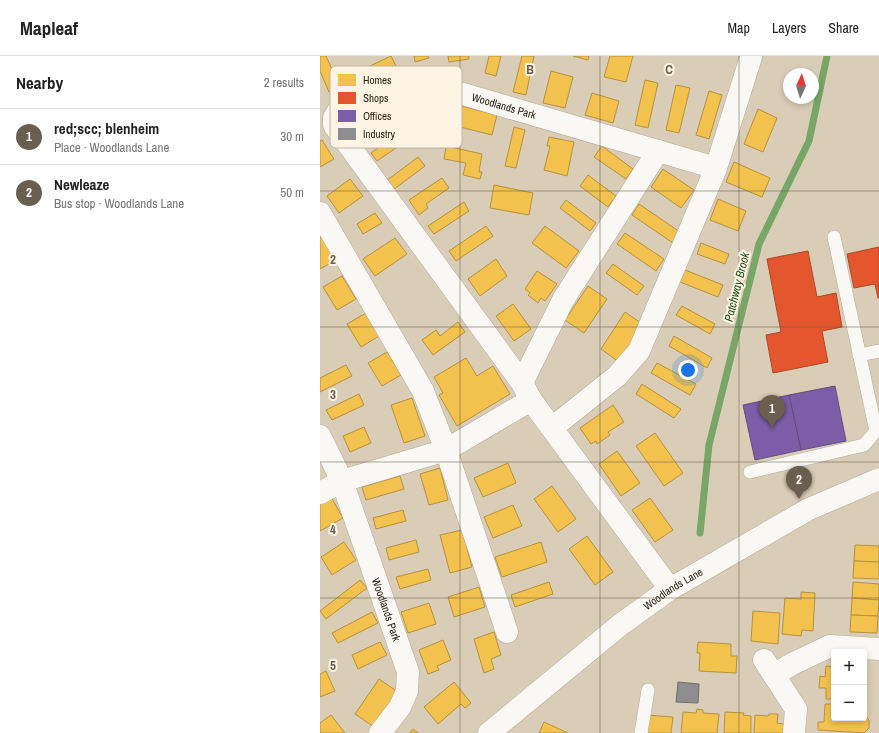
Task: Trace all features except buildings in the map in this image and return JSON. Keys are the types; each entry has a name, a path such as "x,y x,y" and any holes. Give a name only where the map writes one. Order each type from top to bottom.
{"street":[{"path":"552,428 617,376 639,351 716,168 751,57"},
{"name":"Woodlands Park","path":"462,94 716,168"},
{"name":"Woodlands Park","path":"351,148 670,589"},
{"path":"320,493 342,481 446,450 527,392 563,300 658,151"},
{"path":"320,213 423,391 446,450 507,632"},
{"name":"Woodlands Park","path":"320,436 342,481 408,672 407,691 400,707 380,733"},
{"name":"Woodlands Lane","path":"489,733 620,625 670,589 809,510 879,479"},
{"path":"794,733 796,709 769,667 792,664 830,646 879,649"}],"lane":[{"path":"750,472 864,445 876,431 834,237"},
{"path":"859,355 879,351"},
{"path":"641,733 648,690"}],"waterway":[{"name":"Patchway Brook","path":"700,533 709,445 759,244 809,141 827,56"}],"place":[{"name":"red;scc; blenheim","path":"772,428"},
{"name":"Newleaze","path":"799,499"}]}
